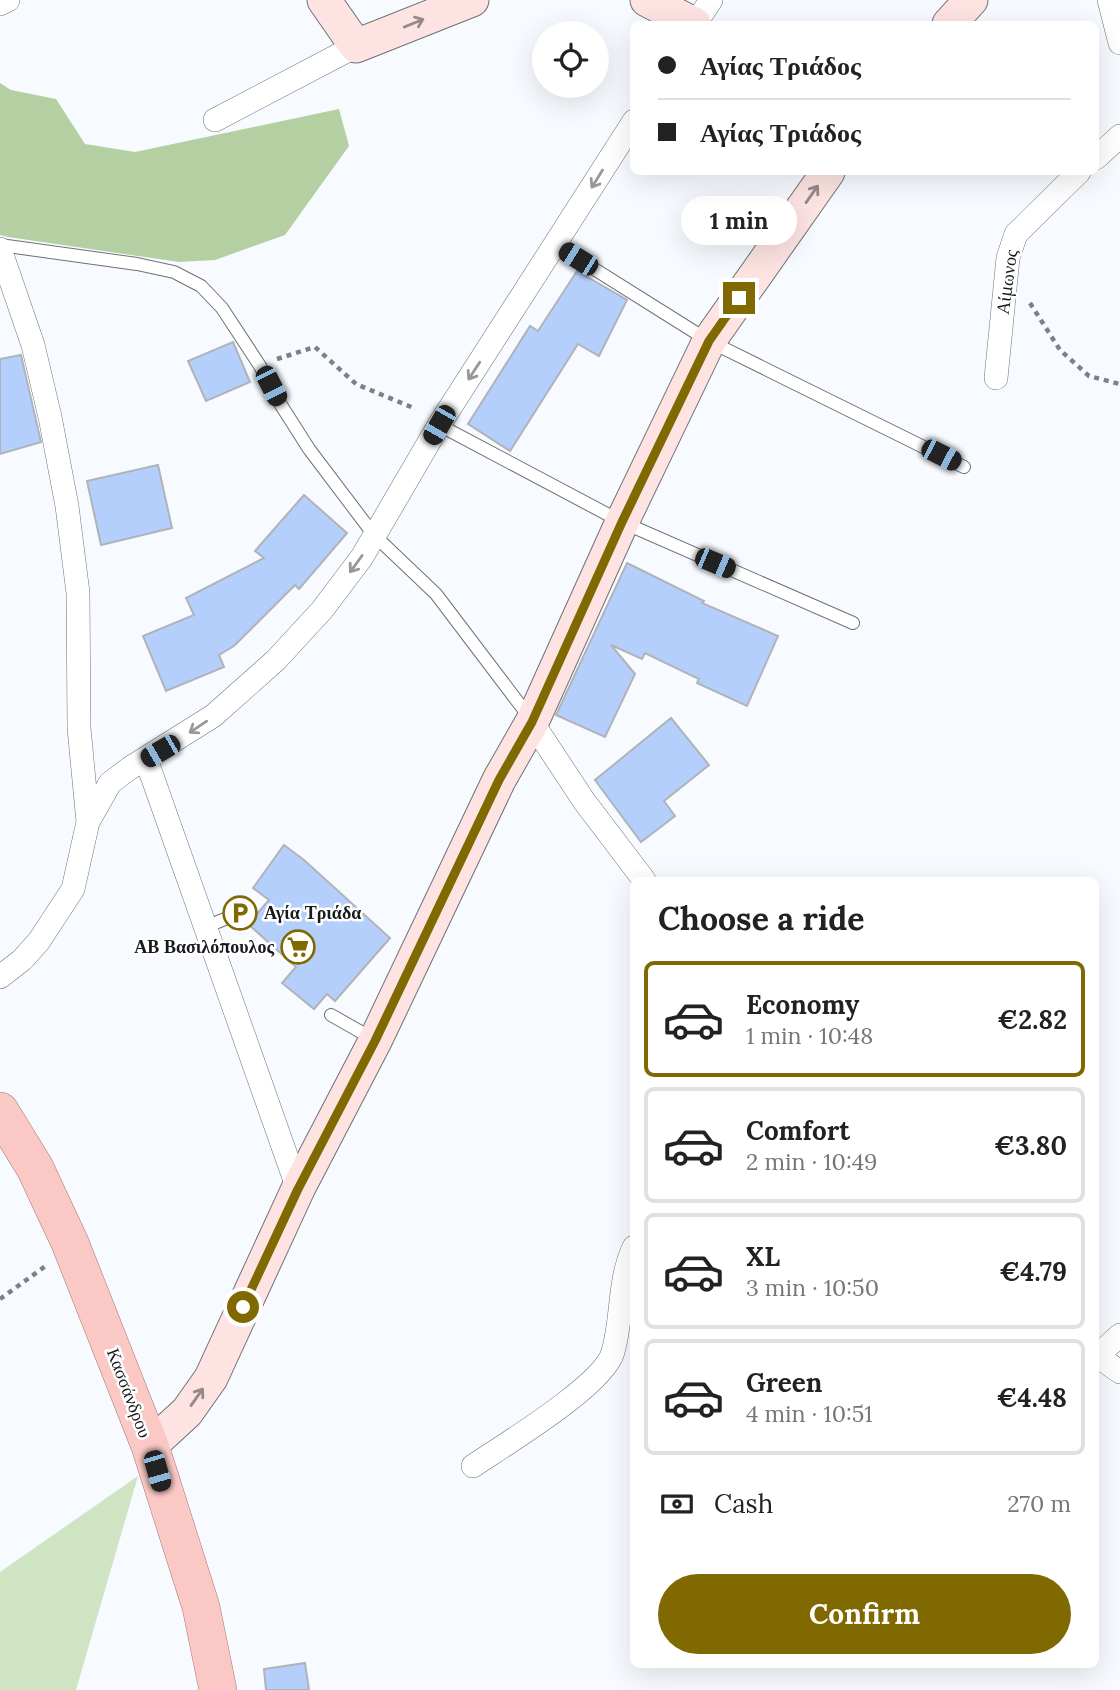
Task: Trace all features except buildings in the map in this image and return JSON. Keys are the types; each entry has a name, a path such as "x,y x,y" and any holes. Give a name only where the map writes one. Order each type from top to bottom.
{"main road":[{"name":"Κασσάνδρου","path":"0,1111 34,1168 70,1243 150,1446 201,1607 218,1690"}],"street":[{"path":"0,4 8,0"},
{"path":"324,0 356,46"},
{"path":"215,120 356,46 472,0"},
{"path":"647,0 688,21"},
{"path":"696,21 711,0"},
{"path":"952,21 971,0"},
{"path":"1109,0 1120,43"},
{"path":"0,977 22,960 39,941 73,889 88,822 110,783 213,716 276,660 322,610 374,535 439,425 630,127"},
{"path":"1099,155 1120,136"},
{"path":"150,1446 187,1412 211,1378 298,1189 375,1041 499,780 532,722 622,522 709,341 826,175"},
{"name":"Αίμωνος","path":"996,378 1008,258 1016,234 1076,175"},
{"path":"0,247 33,345 50,416 66,506 78,593 79,728 88,822"},
{"path":"532,722 584,801 642,877"},
{"path":"146,759 298,1189"},
{"path":"473,1466 541,1420 603,1371 613,1353 625,1265 630,1255"},
{"path":"1099,1353 1120,1335"},
{"path":"1099,1358 1120,1372"}],"lane":[{"path":"556,245 709,341 964,467"},
{"path":"0,247 137,264 174,272 201,286 222,308 309,449 374,535 436,594 532,722"},
{"path":"439,425 622,522 853,623"},
{"path":"205,927 240,913"},
{"path":"331,1015 375,1041"}],"path":[{"path":"1008,258 1037,318 1060,350 1089,376 1120,384"},
{"path":"260,366 316,347 356,384 416,409"},
{"path":"0,1299 37,1274 70,1243"}],"green space":[{"path":"0,83 11,90 56,99 85,144 135,152 339,109 349,146 285,235 215,260 179,262 8,237 0,235"},
{"path":"138,1476 76,1690 0,1690 0,1572"}],"place":[{"name":"Αγία Τριάδα","path":"240,913"},
{"name":"ΑΒ Βασιλόπουλος","path":"298,947"}],"route":[{"path":"243,1307 298,1189 375,1041 499,780 532,722 622,522 709,341 739,298"}]}
